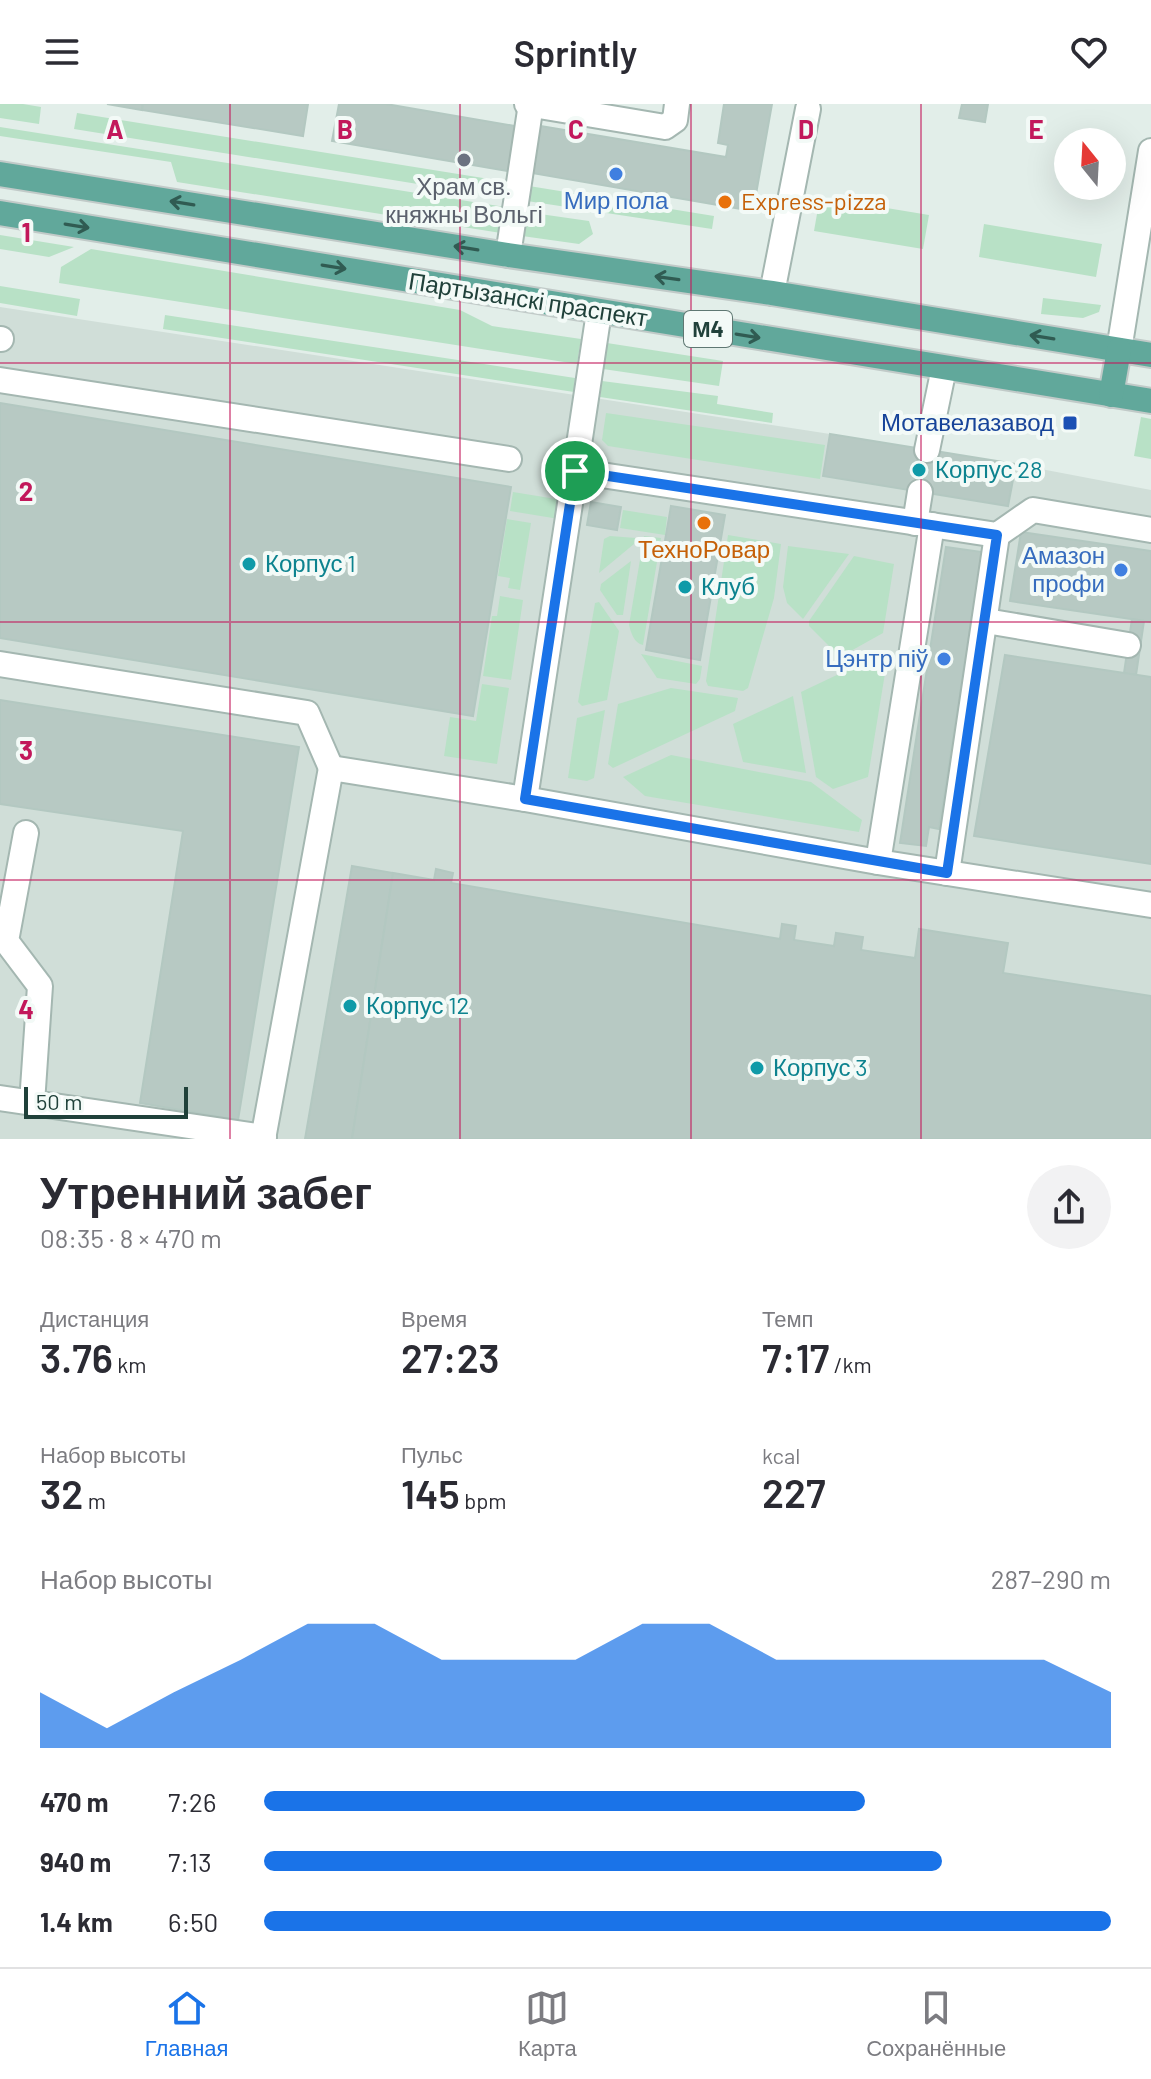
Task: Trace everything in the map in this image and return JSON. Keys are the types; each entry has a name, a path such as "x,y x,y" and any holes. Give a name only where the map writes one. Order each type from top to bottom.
{"main road":[{"name":"Партызанскі праспект","path":"0,174 1151,355"},
{"name":"Партызанскі праспект","path":"0,213 1151,401"},
{"path":"390,277 405,271 413,260 411,251 400,238"},
{"path":"1111,395 1119,350"}],"street":[{"path":"508,255 530,104 665,127 675,120 677,104"},
{"path":"772,293 808,109"},
{"path":"1119,350 1150,165"},
{"path":"525,799 599,312"},
{"path":"927,450 944,368"},
{"path":"0,380 509,459"},
{"path":"575,471 997,535 1033,510 1151,530"},
{"path":"878,862 911,650 924,524 920,492"},
{"path":"947,873 997,535"},
{"path":"986,621 1140,647"},
{"path":"0,664 307,713 331,768 264,1138 0,1098"},
{"path":"331,768 878,862 1151,905"},
{"path":"26,833 6,941 40,986 32,1103"}],"shaded area":[{"path":"0,307 830,434 1151,490 1151,1139 0,1139"}],"green space":[{"path":"0,104 41,107 39,124 0,118"},
{"path":"77,113 508,182 505,198 74,129"},
{"path":"0,127 505,207 501,233 177,182 171,162 0,136"},
{"path":"529,186 714,216 712,229 527,201"},
{"path":"820,197 929,215 923,249 814,231"},
{"path":"526,212 589,221 593,234 579,244 522,236"},
{"path":"984,224 1102,244 1096,277 979,257"},
{"path":"0,235 74,247 49,257 0,249"},
{"path":"91,249 460,310 492,326 581,339 577,364 59,283 61,267"},
{"path":"0,286 80,299 77,316 0,303"},
{"path":"1043,298 1101,305 1099,312 1083,318 1041,314"},
{"path":"165,315 575,378 574,392 163,329"},
{"path":"607,343 723,361 719,386 603,369"},
{"path":"602,381 718,396 717,404 773,413 772,423 600,397"},
{"path":"606,413 825,445 820,479 608,446 602,440"},
{"path":"1141,417 1151,419 1151,459 1134,456"},
{"path":"513,492 562,500 559,519 510,511"},
{"path":"623,510 667,517 665,535 620,528"},
{"path":"507,519 531,523 520,590 508,588 510,578 498,576"},
{"path":"728,535 781,544 774,598 748,688 743,691 708,686 706,681"},
{"path":"610,536 636,538 634,544 599,573 604,539"},
{"path":"644,536 661,538 643,645 635,640 629,625"},
{"path":"788,546 849,554 803,619 787,603 783,587"},
{"path":"854,556 894,564 883,633 840,657 809,626 809,621"},
{"path":"631,561 623,615 617,615 600,590 601,584"},
{"path":"500,596 523,600 511,680 483,676 492,616 497,616"},
{"path":"599,602 619,631 607,700 582,706 578,702 595,603"},
{"path":"641,654 702,666 700,679 696,684 657,678"},
{"path":"881,654 888,655 868,777 833,789 816,777 801,692"},
{"path":"482,684 509,688 497,764 444,756 450,717 476,721"},
{"path":"671,688 738,698 735,711 613,768 608,764 618,704"},
{"path":"793,696 806,773 743,762 733,724"},
{"path":"605,710 594,778 587,781 568,778 577,718"},
{"path":"671,755 811,782 862,820 859,832 645,796 623,777"}],"building":[{"path":"107,104 143,104 142,110"},
{"path":"143,104 308,104 303,136 142,110"},
{"path":"339,104 386,104 515,126 508,171 332,141"},
{"path":"724,104 772,104 753,211 532,173 540,126 726,157 728,145 718,143"},
{"path":"962,104 988,104 985,122 959,118"},
{"name":"Корпус 1","path":"0,403 511,487 473,716 0,638"},
{"name":"Корпус 28","path":"830,434 1016,464 1008,506 823,476"},
{"path":"591,502 621,507 617,530 587,525"},
{"name":"Клуб","path":"671,506 725,515 700,660 646,650"},
{"path":"1021,532 1151,551 1151,622 1010,601"},
{"path":"946,547 982,552 939,829 929,827 926,846 900,843"},
{"path":"1132,619 1144,621 1136,675 1124,673"},
{"path":"1005,655 1151,677 1151,864 974,836"},
{"path":"0,700 299,747 238,1120 140,1103 183,831 0,804"},
{"name":"Корпус 12","path":"352,866 393,873 352,1139 305,1139"},
{"name":"Корпус 3","path":"436,869 453,873 451,883 780,939 782,924 796,926 794,940 834,946 836,933 863,937 861,950 915,958 919,929 1008,943 1003,973 1151,996 1151,1139 352,1139 393,873 434,880"}],"tunnel":[{"path":"920,492 927,450"}],"place":[{"name":"Храм св. княжны Вольгі","path":"464,160"},
{"name":"Мир пола","path":"616,174"},
{"name":"Express-pizza","path":"725,202"},
{"name":"Мотавелазавод","path":"1070,423"},
{"name":"Корпус 28","path":"919,470"},
{"name":"ТехноРовар","path":"704,523"},
{"name":"Корпус 1","path":"249,564"},
{"name":"Амазон профи","path":"1121,570"},
{"name":"Клуб","path":"685,587"},
{"name":"Цэнтр піў","path":"944,659"},
{"name":"Корпус 12","path":"350,1006"},
{"name":"Корпус 3","path":"757,1068"}],"route":[{"path":"575,471 997,535 947,873 525,799 575,471"}]}
